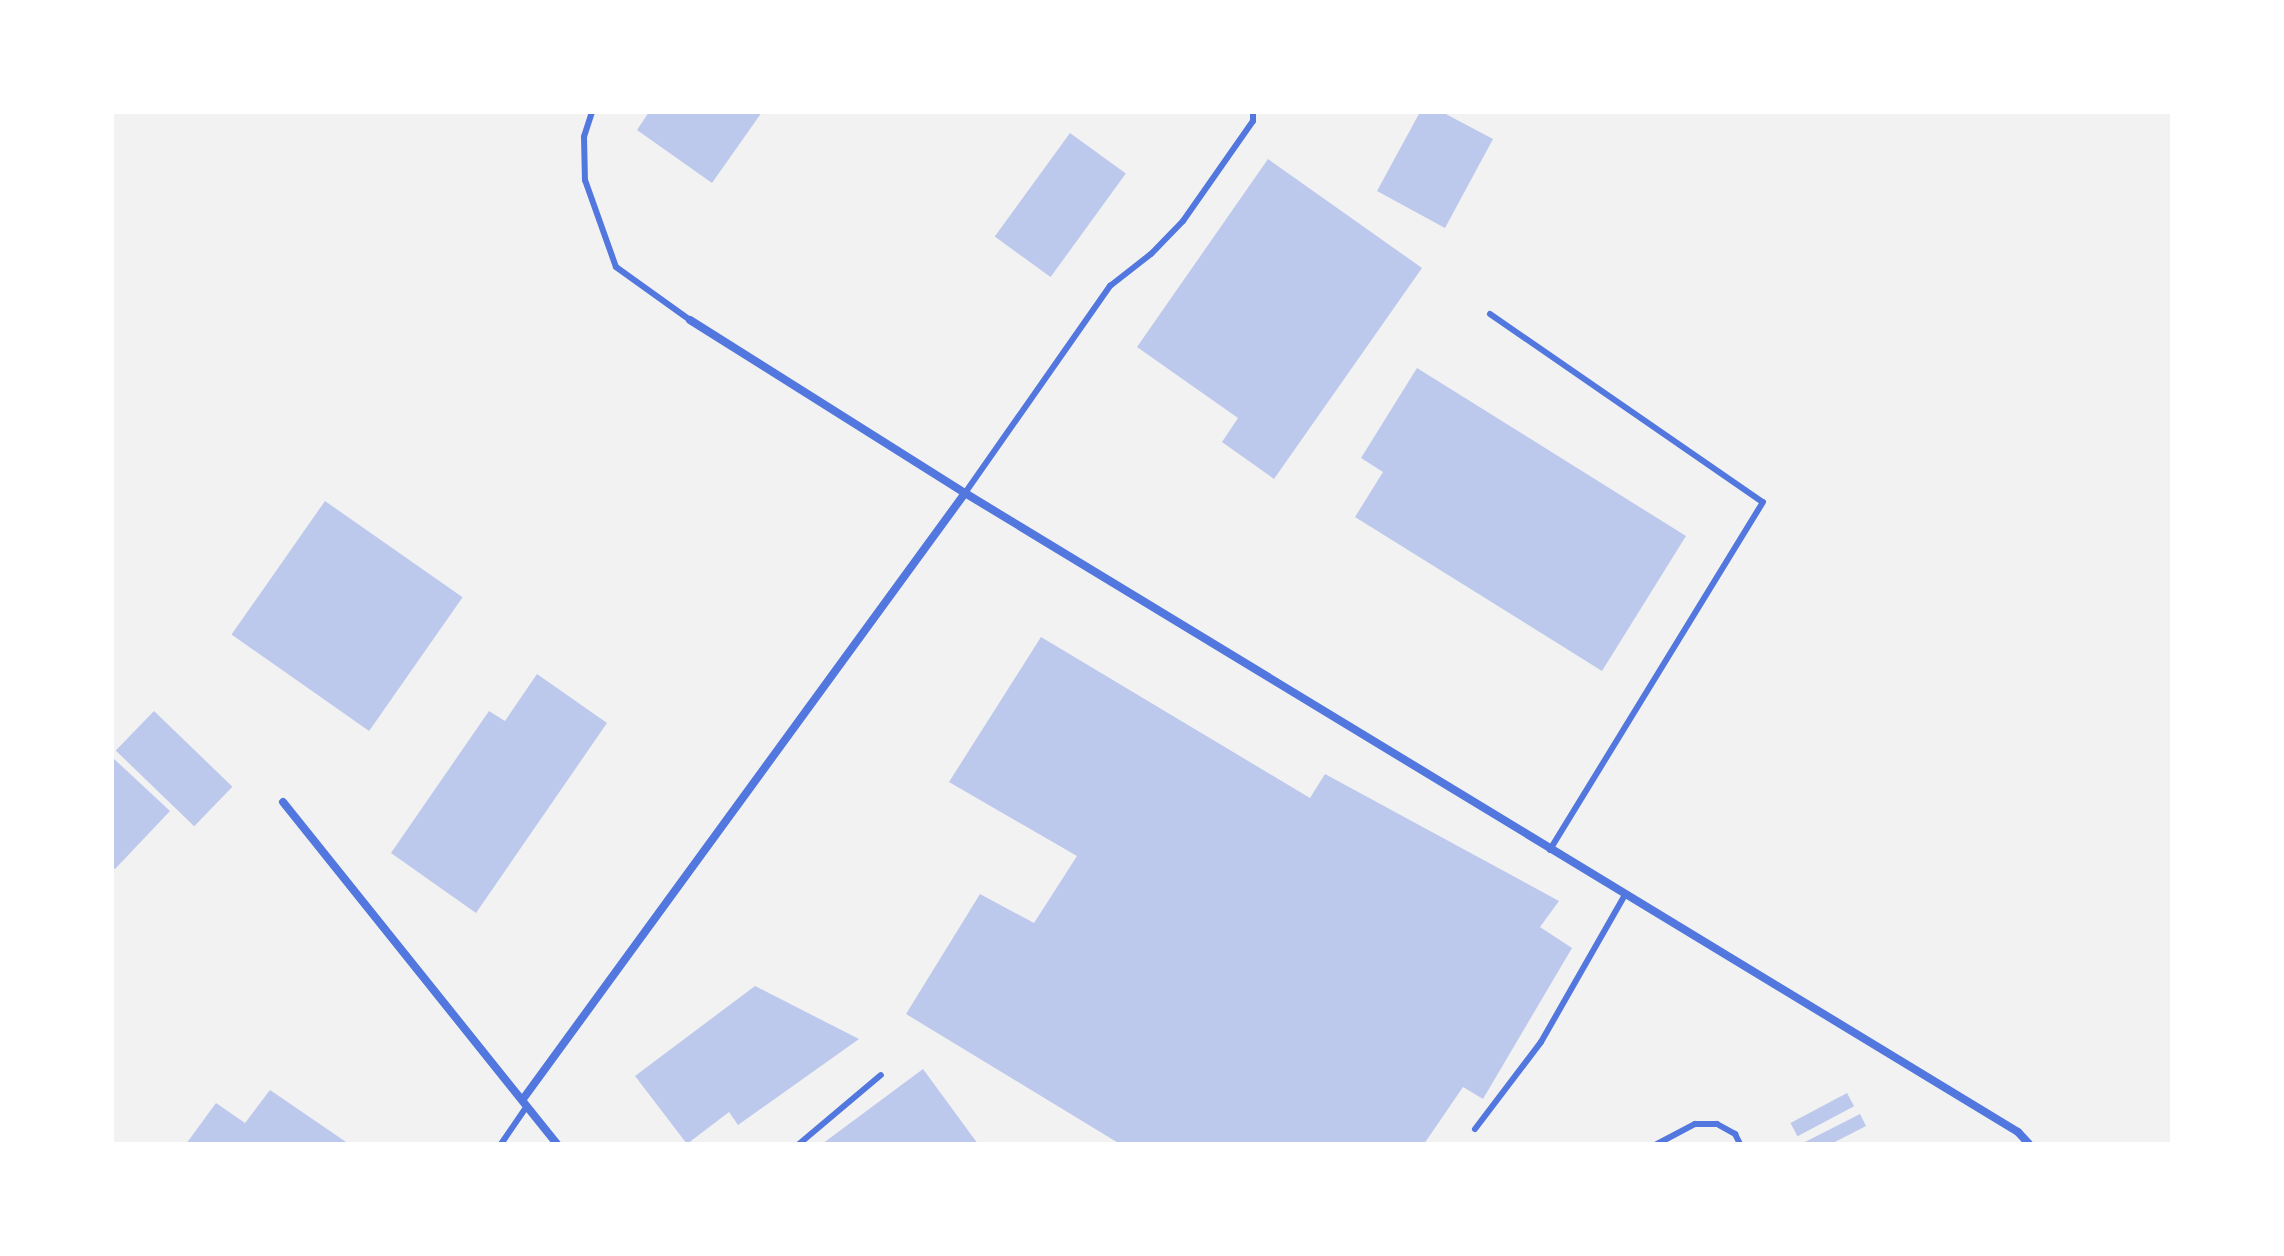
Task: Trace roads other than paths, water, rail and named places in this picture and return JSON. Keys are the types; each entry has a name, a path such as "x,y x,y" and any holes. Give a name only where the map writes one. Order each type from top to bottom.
{"street":[{"path":"690,320 965,493 2018,1132 2029,1144"},
{"path":"525,1103 965,493"},
{"path":"283,802 557,1144"}],"lane":[{"path":"592,112 584,137 585,180 616,267 690,320"},
{"path":"965,493 1110,286 1151,254 1183,221 1253,121 1253,112"},
{"path":"1490,314 1763,502 1550,850"},
{"path":"1475,1129 1541,1042 1625,895"},
{"path":"799,1144 881,1075"},
{"path":"501,1144 525,1103"},
{"path":"1657,1144 1695,1124 1717,1124 1735,1134 1740,1144"}]}
